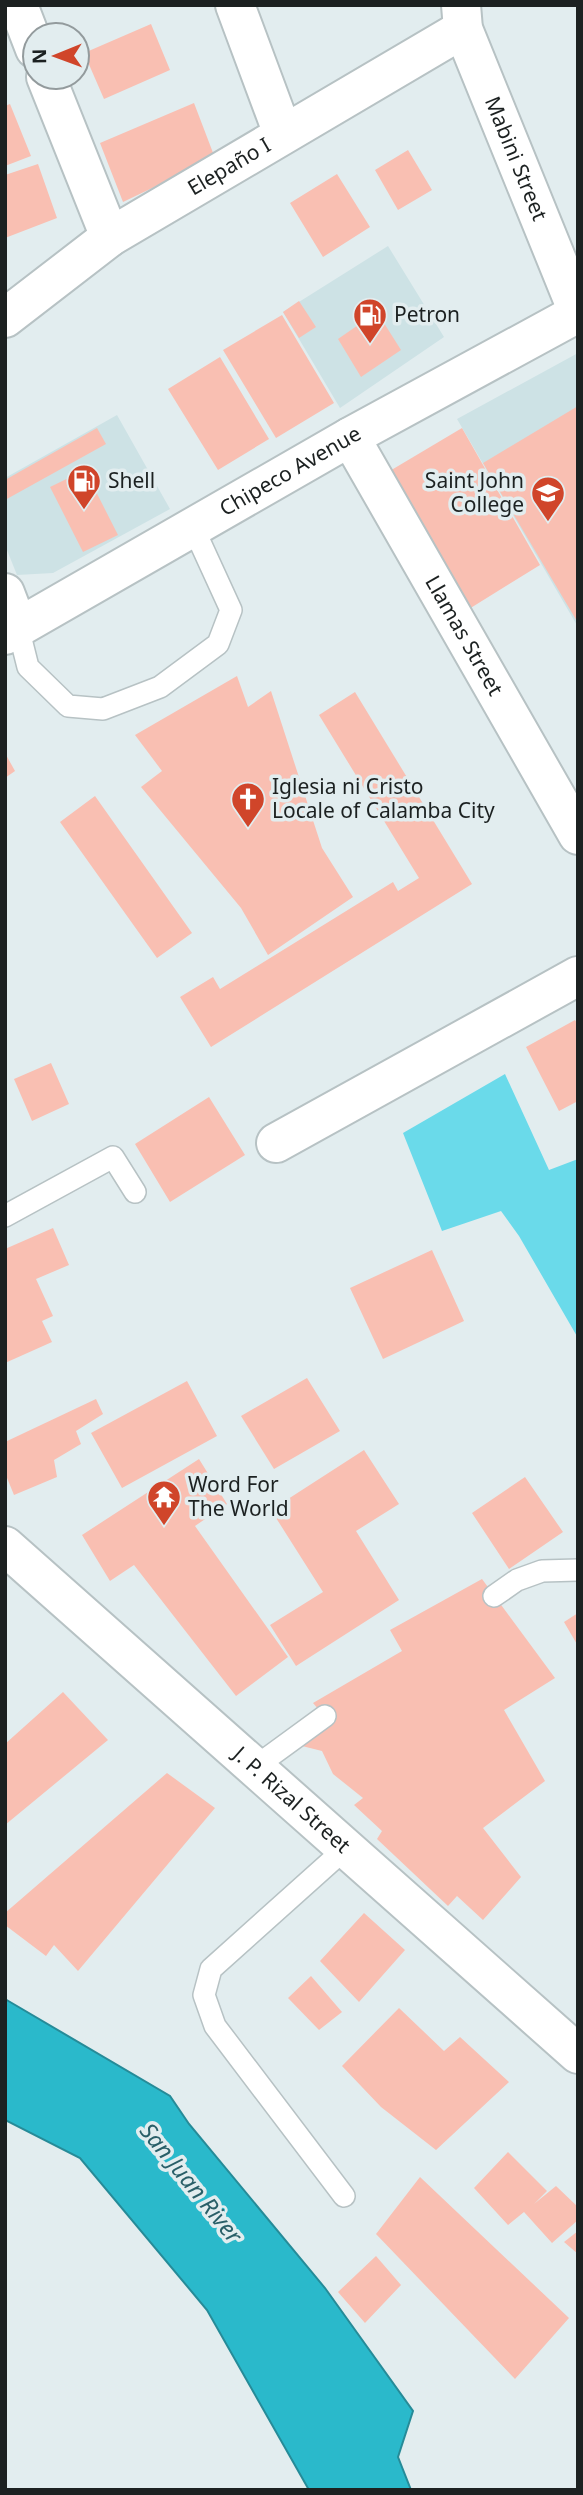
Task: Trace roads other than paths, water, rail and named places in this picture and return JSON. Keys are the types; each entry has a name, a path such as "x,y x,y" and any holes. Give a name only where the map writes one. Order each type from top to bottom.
{"street":[{"path":"235,5 283,134"},
{"name":"Elepaño I","path":"5,318 110,237 283,134 462,17"},
{"name":"Mabini Street","path":"462,17 578,313"},
{"path":"52,91 110,237"},
{"name":"Chipeco Avenue","path":"10,618 193,527 350,437 578,313"},
{"name":"Llamas Street","path":"350,437 578,835"},
{"path":"276,1143 578,976"},
{"name":"J. P. Rizal Street","path":"5,1546 578,2054"}],"lane":[{"path":"10,618 29,667 68,706 103,709 160,687 218,644 231,610 193,527"},
{"path":"5,1216 113,1157 135,1192"},
{"path":"494,1596 517,1580 542,1571 578,1570"},
{"path":"255,1766 325,1716"},
{"path":"344,2196 215,2026 204,1995 211,1969 346,1848"}],"water":[{"name":"San Juan River","path":"5,1999 170,2096 189,2124 325,2288 413,2411 398,2457 411,2490 309,2490 207,2310 80,2158 5,2120"}],"place":[{"name":"Petron","path":"370,345"},
{"name":"Shell","path":"84,511"},
{"name":"Saint John College","path":"548,523"},
{"name":"Iglesia ni Cristo Locale of Calamba City","path":"248,829"},
{"name":"Word For The World","path":"164,1527"}]}
